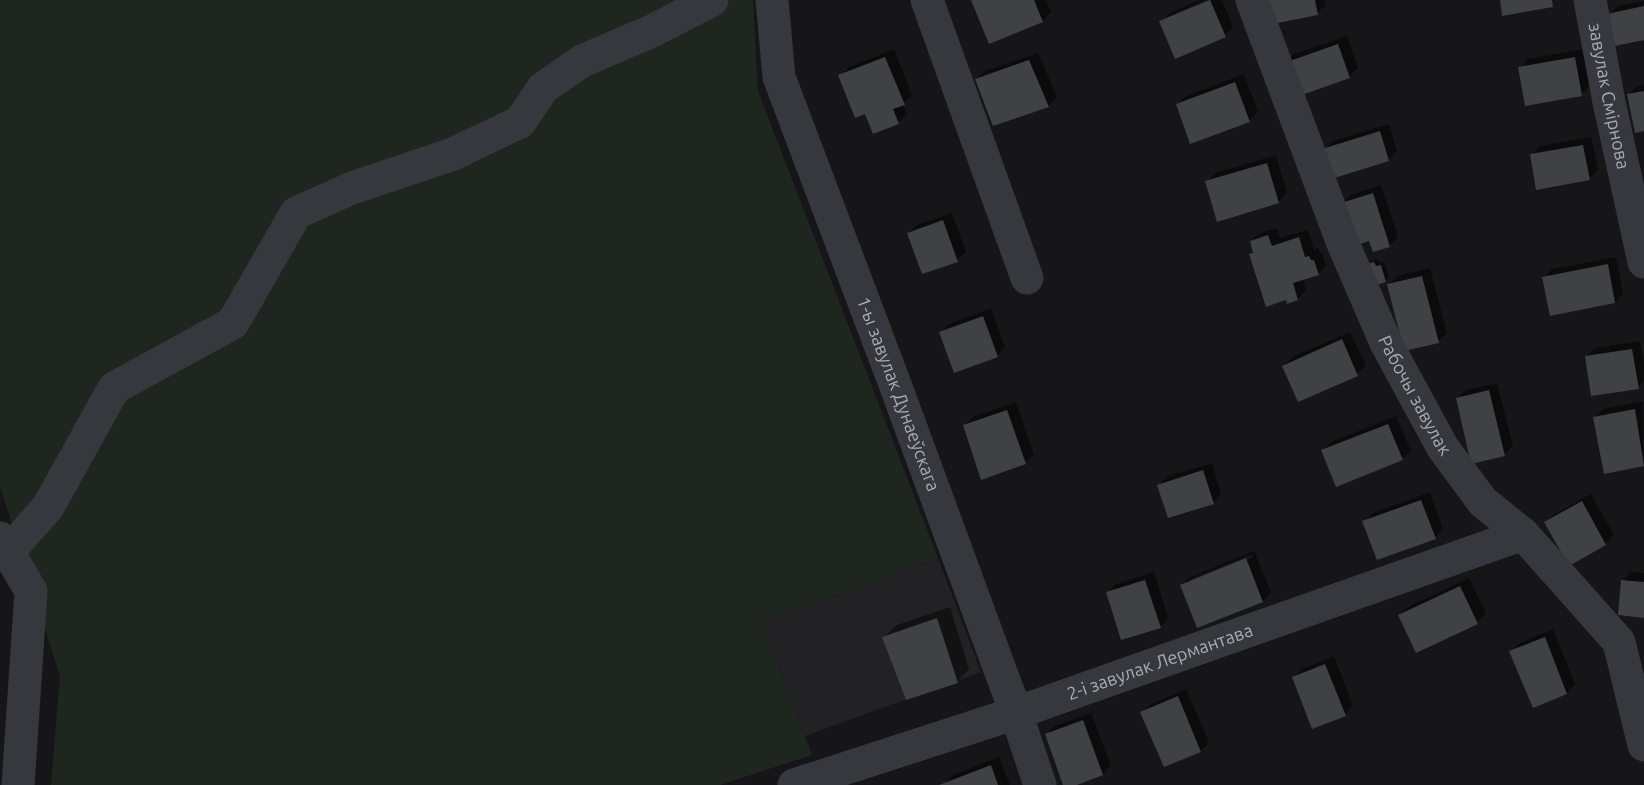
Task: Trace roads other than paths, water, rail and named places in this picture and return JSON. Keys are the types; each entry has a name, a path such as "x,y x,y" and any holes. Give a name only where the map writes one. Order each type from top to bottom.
{"street":[{"path":"18,785 31,591 3,548 48,507 114,388 233,323 296,213 352,188 453,154 520,122 543,88 582,61 712,0"},
{"name":"1-ы завулак Дунаеўскага","path":"772,0 779,77 896,387 1016,713 1040,785"},
{"path":"927,0 1027,278"},
{"name":"Рабочы завулак","path":"1252,0 1342,241 1386,343 1443,448 1483,502 1523,534 1631,641 1644,745"},
{"name":"завулак Смірнова","path":"1590,0 1609,102 1644,262"},
{"name":"2-і завулак Лермантава","path":"794,785 1016,713 1523,534"}]}
